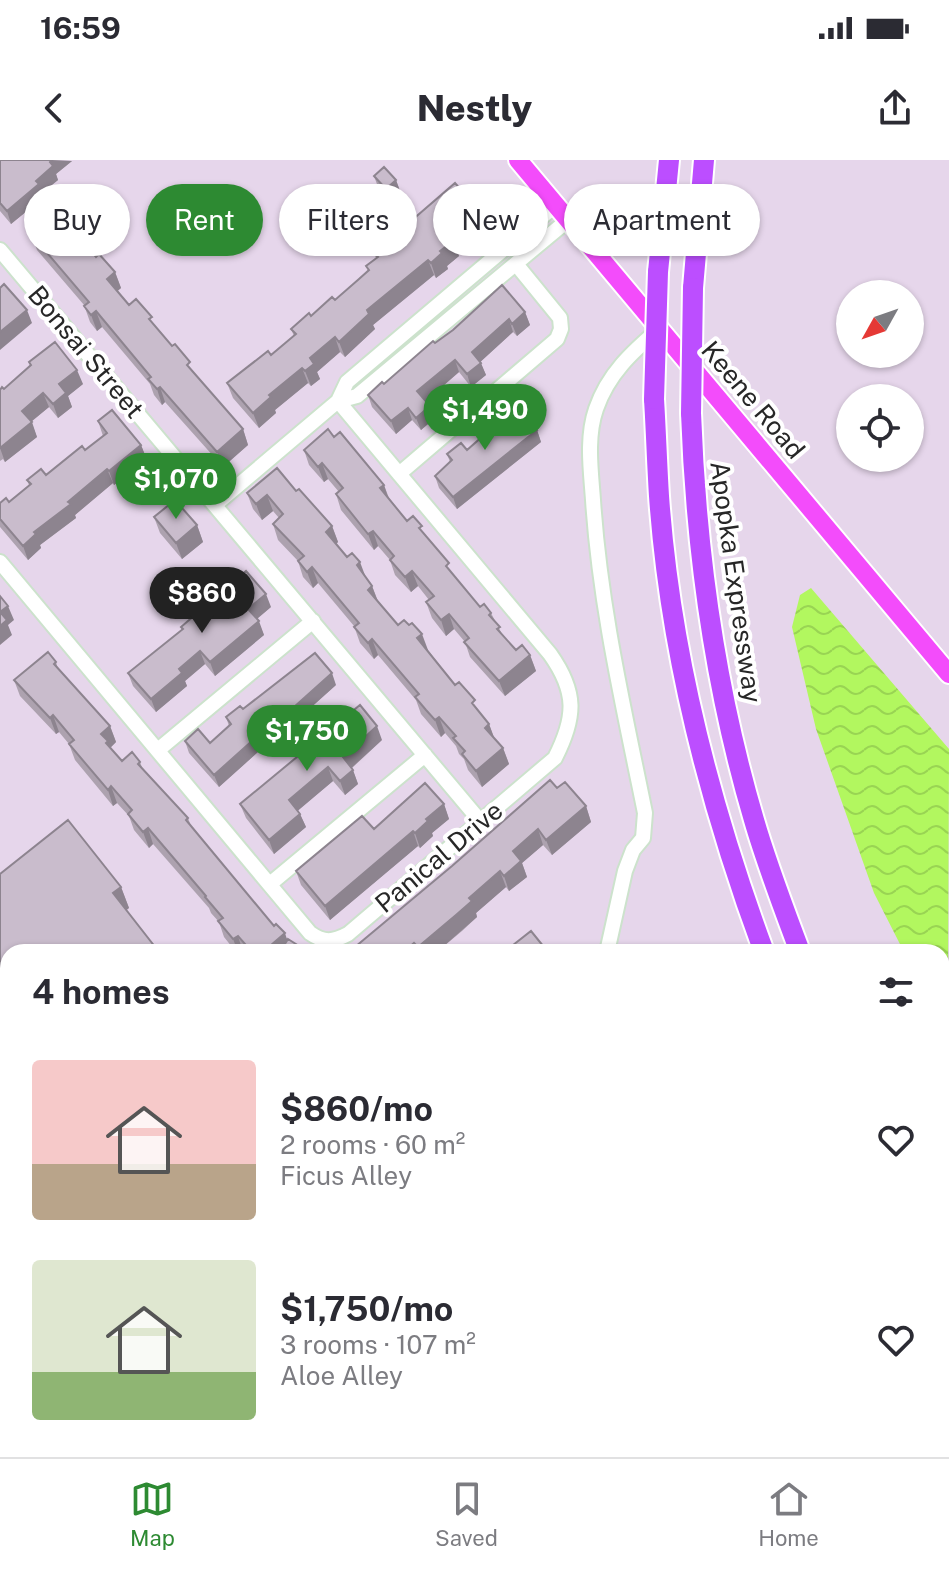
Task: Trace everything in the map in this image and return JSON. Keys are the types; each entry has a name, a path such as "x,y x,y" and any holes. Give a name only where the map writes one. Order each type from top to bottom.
{"highway":[{"path":"669,160 658,272 654,399 659,498 681,656 717,812 761,944"},
{"name":"Apopka Expressway","path":"704,160 693,288 691,413 701,550 712,631 732,733 754,820 797,944"}],"main road":[{"name":"Keene Road","path":"518,160 949,674"}],"street":[{"path":"338,401 357,396 516,264 562,213"},
{"path":"215,505 338,401 347,382 562,213"},
{"name":"Bonsai Street","path":"0,250 481,822"},
{"path":"399,474 557,339 561,329 560,318 516,264"},
{"path":"609,944 625,871 633,850 643,838 645,813 611,648 600,577 590,450 595,411 607,385 623,360 659,329"},
{"name":"Panical Drive","path":"0,562 310,933 326,941 337,940 348,934 555,758 571,722 572,702 567,682 550,654 338,401"},
{"path":"158,750 313,621"},
{"path":"270,884 425,755"}],"water":[{"path":"811,588 949,749 948,944 900,944 874,893 816,729 792,627 800,595"}],"building":[{"path":"0,160 52,160 53,166 36,181 39,184 24,184 24,197 7,211 0,203"},
{"path":"384,167 396,180 392,184 381,184 374,176"},
{"path":"433,202 433,256 439,256 431,263 428,260 367,310 369,314 339,342 335,337 310,358 314,364 305,371 302,368 269,395 271,397 253,413 227,383 268,351 271,355 296,334 291,329 332,297 335,300 369,270 366,266 377,256 417,256 417,216"},
{"path":"50,256 101,256 115,272 107,279 129,305 136,299 152,317 149,319 172,346 175,344 190,362 187,365 243,429 217,452 160,387 157,389 148,379 151,377 96,311 91,315 84,306 89,302"},
{"path":"4,284 27,310 0,332 0,288"},
{"path":"502,285 525,312 512,324 509,319 472,352 481,363 467,374 455,360 417,391 430,406 416,418 408,408 391,421 368,395 433,341 435,343 453,330"},
{"path":"55,342 77,370 59,384 66,393 53,404 43,393 22,411 32,422 0,448 0,390"},
{"path":"517,406 537,430 453,497 435,476 452,460 447,454 461,443 467,450"},
{"path":"112,410 141,445 68,502 71,504 34,532 36,534 23,546 0,519 0,503 6,498 9,502 31,484 27,480 41,469 46,475 82,446 85,450 107,433 98,421"},
{"path":"328,429 334,437 340,432 384,485 380,488 407,521 413,516 422,526 419,528 449,563 446,566 480,607 484,604 491,613 489,615 500,627 497,629 516,650 522,645 530,655 499,681 464,642 469,638 449,614 441,620 426,602 434,596 412,571 405,577 390,560 394,556 373,531 368,534 336,494 343,488 322,463 318,467 304,450"},
{"path":"277,468 332,526 326,532 347,557 352,553 360,562 357,565 372,586 368,590 398,625 404,620 409,625 412,623 422,634 417,638 455,685 459,682 475,700 472,703 489,724 485,728 503,748 476,771 462,754 465,751 453,738 456,736 439,717 435,720 426,710 415,697 419,694 372,639 368,643 354,627 359,623 312,567 307,572 298,561 304,556 273,524 283,514 267,495 256,504 247,493"},
{"path":"175,500 197,525 176,543 154,517"},
{"path":"246,571 266,594 248,609 259,621 210,662 200,651 179,669 182,673 151,699 128,673 183,629 181,627"},
{"path":"0,596 8,606 0,612"},
{"path":"0,612 7,620 0,626"},
{"path":"48,652 56,662 54,664 110,726 101,734 108,741 106,743 122,761 132,752 140,762 138,764 188,818 186,820 274,926 276,924 285,933 272,944 245,944 238,936 233,939 218,921 223,918 206,896 148,828 143,832 128,814 132,810 111,786 108,790 69,744 74,740 53,715 50,718 14,680"},
{"path":"315,653 332,673 214,775 185,741 198,729 210,743 231,724 226,717 240,706 243,709"},
{"path":"360,705 377,726 343,757 353,770 340,781 328,767 289,800 300,814 269,840 240,804"},
{"path":"550,780 557,788 565,782 586,806 546,840 538,829 513,851 521,861 504,876 500,871 469,898 472,901 422,944 359,944"},
{"path":"425,783 444,804 415,833 413,831 325,906 296,871 362,816 374,829"},
{"path":"68,820 121,887 113,893 153,944 0,944 0,874"},
{"path":"531,931 542,944 514,944"}]}
